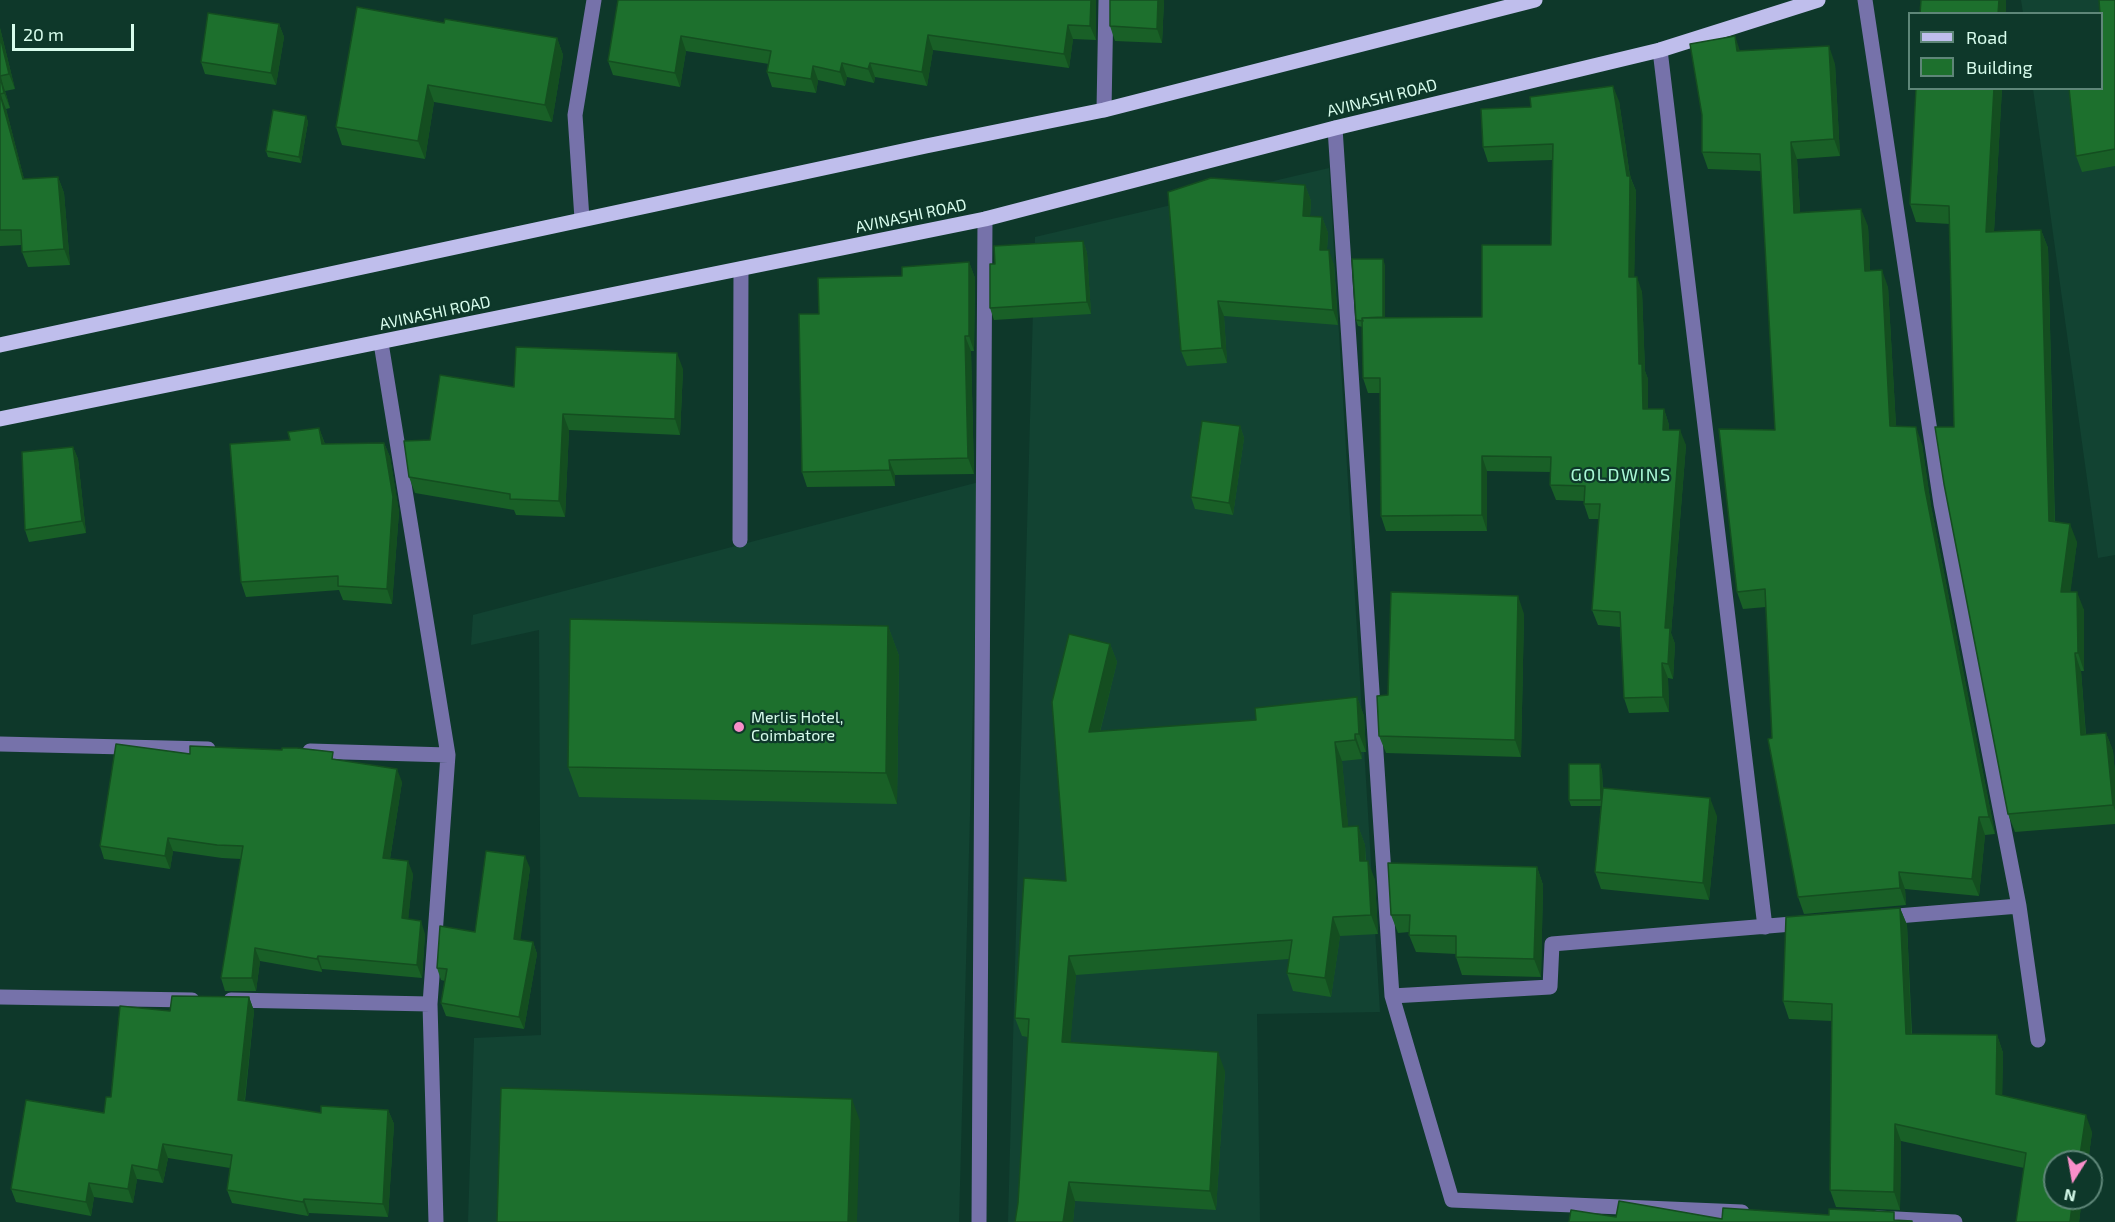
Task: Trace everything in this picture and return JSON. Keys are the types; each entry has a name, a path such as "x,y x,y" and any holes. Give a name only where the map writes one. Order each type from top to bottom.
{"main road":[{"path":"0,345 582,219 1104,110 1536,0"},
{"name":"AVINASHI ROAD","path":"0,419 985,219 1335,128 1660,50 1818,0"}],"street":[{"path":"582,219 575,115 594,0"},
{"path":"1104,110 1106,0"},
{"path":"1864,0 1941,504 2019,906 2038,1040"},
{"path":"1660,50 1765,927"},
{"path":"1335,128 1392,996 1452,1200 1762,1213"},
{"path":"979,1222 985,219"},
{"path":"740,540 741,270"},
{"path":"381,343 448,755 430,1004 435,1222"},
{"path":"0,744 224,749"},
{"path":"295,751 448,755"},
{"path":"1869,918 2019,906"},
{"path":"1392,996 1550,987 1552,944 1823,922"},
{"path":"0,997 430,1004"},
{"path":"1857,1218 1955,1222"}],"shaded area":[{"path":"2021,0 2115,0 2115,555 2098,558 2033,90 2103,90 2103,12 2023,12"},
{"path":"1329,168 1380,1012 1257,1014 1260,1222 1008,1222 1035,237"},
{"path":"979,482 959,1222 468,1222 474,1038 541,1035 539,630 471,645 473,615"}],"building":[{"path":"618,0 1091,0 1090,26 1068,25 1064,54 928,35 922,72 870,63 868,69 842,63 840,72 813,66 811,79 767,72 771,51 681,36 675,73 608,61"},
{"path":"1110,0 1158,0 1157,29 1110,26"},
{"path":"1921,0 1999,0 1998,12 1920,12"},
{"path":"2099,0 2115,0 2115,149 2076,156 2069,90 2103,90 2103,12 2100,12"},
{"path":"357,7 444,23 445,19 557,38 545,105 428,85 418,141 336,127"},
{"path":"208,13 279,24 271,73 201,62"},
{"path":"0,36 9,74 0,76"},
{"path":"1735,36 1737,51 1829,46 1834,139 1791,142 1794,213 1861,209 1865,271 1882,270 1890,426 1916,427 1925,489 1989,817 1979,817 1972,879 1899,872 1900,888 1798,897 1768,739 1772,738 1765,589 1737,592 1719,429 1775,430 1760,154 1702,152 1702,115 1690,44"},
{"path":"0,76 4,93 0,94"},
{"path":"1613,86 1627,176 1630,176 1629,277 1637,277 1639,364 1642,364 1643,409 1664,409 1663,430 1680,430 1665,628 1670,628 1668,664 1662,663 1663,697 1624,698 1620,612 1592,610 1600,504 1584,504 1585,486 1550,485 1551,457 1482,456 1482,515 1381,516 1380,378 1363,378 1362,318 1482,317 1482,245 1551,245 1553,144 1483,147 1481,109 1531,107 1530,97"},
{"path":"1916,90 1994,90 1986,232 2041,230 2049,521 2070,524 2061,592 2077,592 2078,653 2075,653 2081,735 2106,733 2113,805 2008,814 1935,427 1954,427 1949,206 1910,204"},
{"path":"0,94 23,179 58,177 64,249 22,252 21,230 0,230"},
{"path":"273,110 306,116 299,157 266,151"},
{"path":"1211,178 1305,185 1303,216 1322,217 1320,250 1329,250 1333,310 1218,301 1222,348 1181,351 1168,192"},
{"path":"1083,241 1087,302 990,308 990,264 995,264 994,246"},
{"path":"1352,259 1383,259 1383,317 1356,320"},
{"path":"969,262 969,336 965,336 968,458 889,460 890,470 802,472 799,314 819,314 818,278 902,276 902,267"},
{"path":"516,347 677,353 675,419 563,414 559,501 510,499 510,494 409,477 404,441 430,440 440,375 514,387"},
{"path":"1202,421 1240,426 1229,503 1191,497"},
{"path":"319,428 322,444 384,443 393,497 387,589 338,586 338,576 241,582 230,444 290,440 288,432"},
{"path":"73,447 82,521 25,530 22,452"},
{"path":"1391,592 1518,596 1515,740 1379,736 1377,696 1388,695"},
{"name":"Merlis Hotel, Coimbatore","path":"570,619 888,626 886,773 568,767"},
{"path":"1069,634 1110,644 1089,732 1256,720 1255,708 1357,697 1359,734 1355,734 1355,740 1335,742 1343,827 1358,826 1360,861 1368,861 1371,915 1333,917 1325,978 1287,973 1292,940 1069,956 1062,1042 1218,1052 1210,1191 1069,1182 1063,1222 1015,1222 1029,1019 1015,1018 1024,878 1066,881 1052,702"},
{"path":"116,744 190,754 190,746 282,750 282,748 297,748 333,752 332,759 397,769 383,858 408,861 402,918 421,921 417,965 318,956 317,959 255,948 252,978 221,978 243,846 168,838 165,856 100,846"},
{"path":"1569,764 1600,764 1601,800 1569,800"},
{"path":"1603,788 1710,798 1703,883 1595,872"},
{"path":"486,851 525,856 514,939 533,942 519,1017 441,1003 447,969 437,968 440,926 475,932"},
{"path":"1388,863 1537,867 1534,959 1456,957 1456,936 1409,935 1410,915 1391,915"},
{"path":"1900,908 1906,1034 1997,1035 1996,1094 2086,1115 2081,1150 2043,1150 2043,1210 2072,1210 2070,1222 2016,1222 2026,1153 1895,1124 1894,1192 1830,1190 1832,1004 1783,1001 1786,917"},
{"path":"172,996 249,997 238,1100 321,1113 321,1106 388,1110 383,1204 304,1199 303,1202 227,1190 232,1155 163,1144 158,1170 132,1165 128,1189 89,1183 86,1202 11,1189 26,1100 104,1113 106,1097 111,1097 120,1006 170,1011"},
{"path":"501,1088 852,1099 848,1222 497,1222"},
{"path":"1619,1201 1722,1219 1723,1208 1829,1215 1829,1209 1894,1212 1894,1220 1912,1222 1569,1222 1571,1210 1616,1217"}],"place":[{"name":"Merlis Hotel, Coimbatore","path":"739,727"}],"district":[{"name":"GOLDWINS","path":"1621,475"}]}
